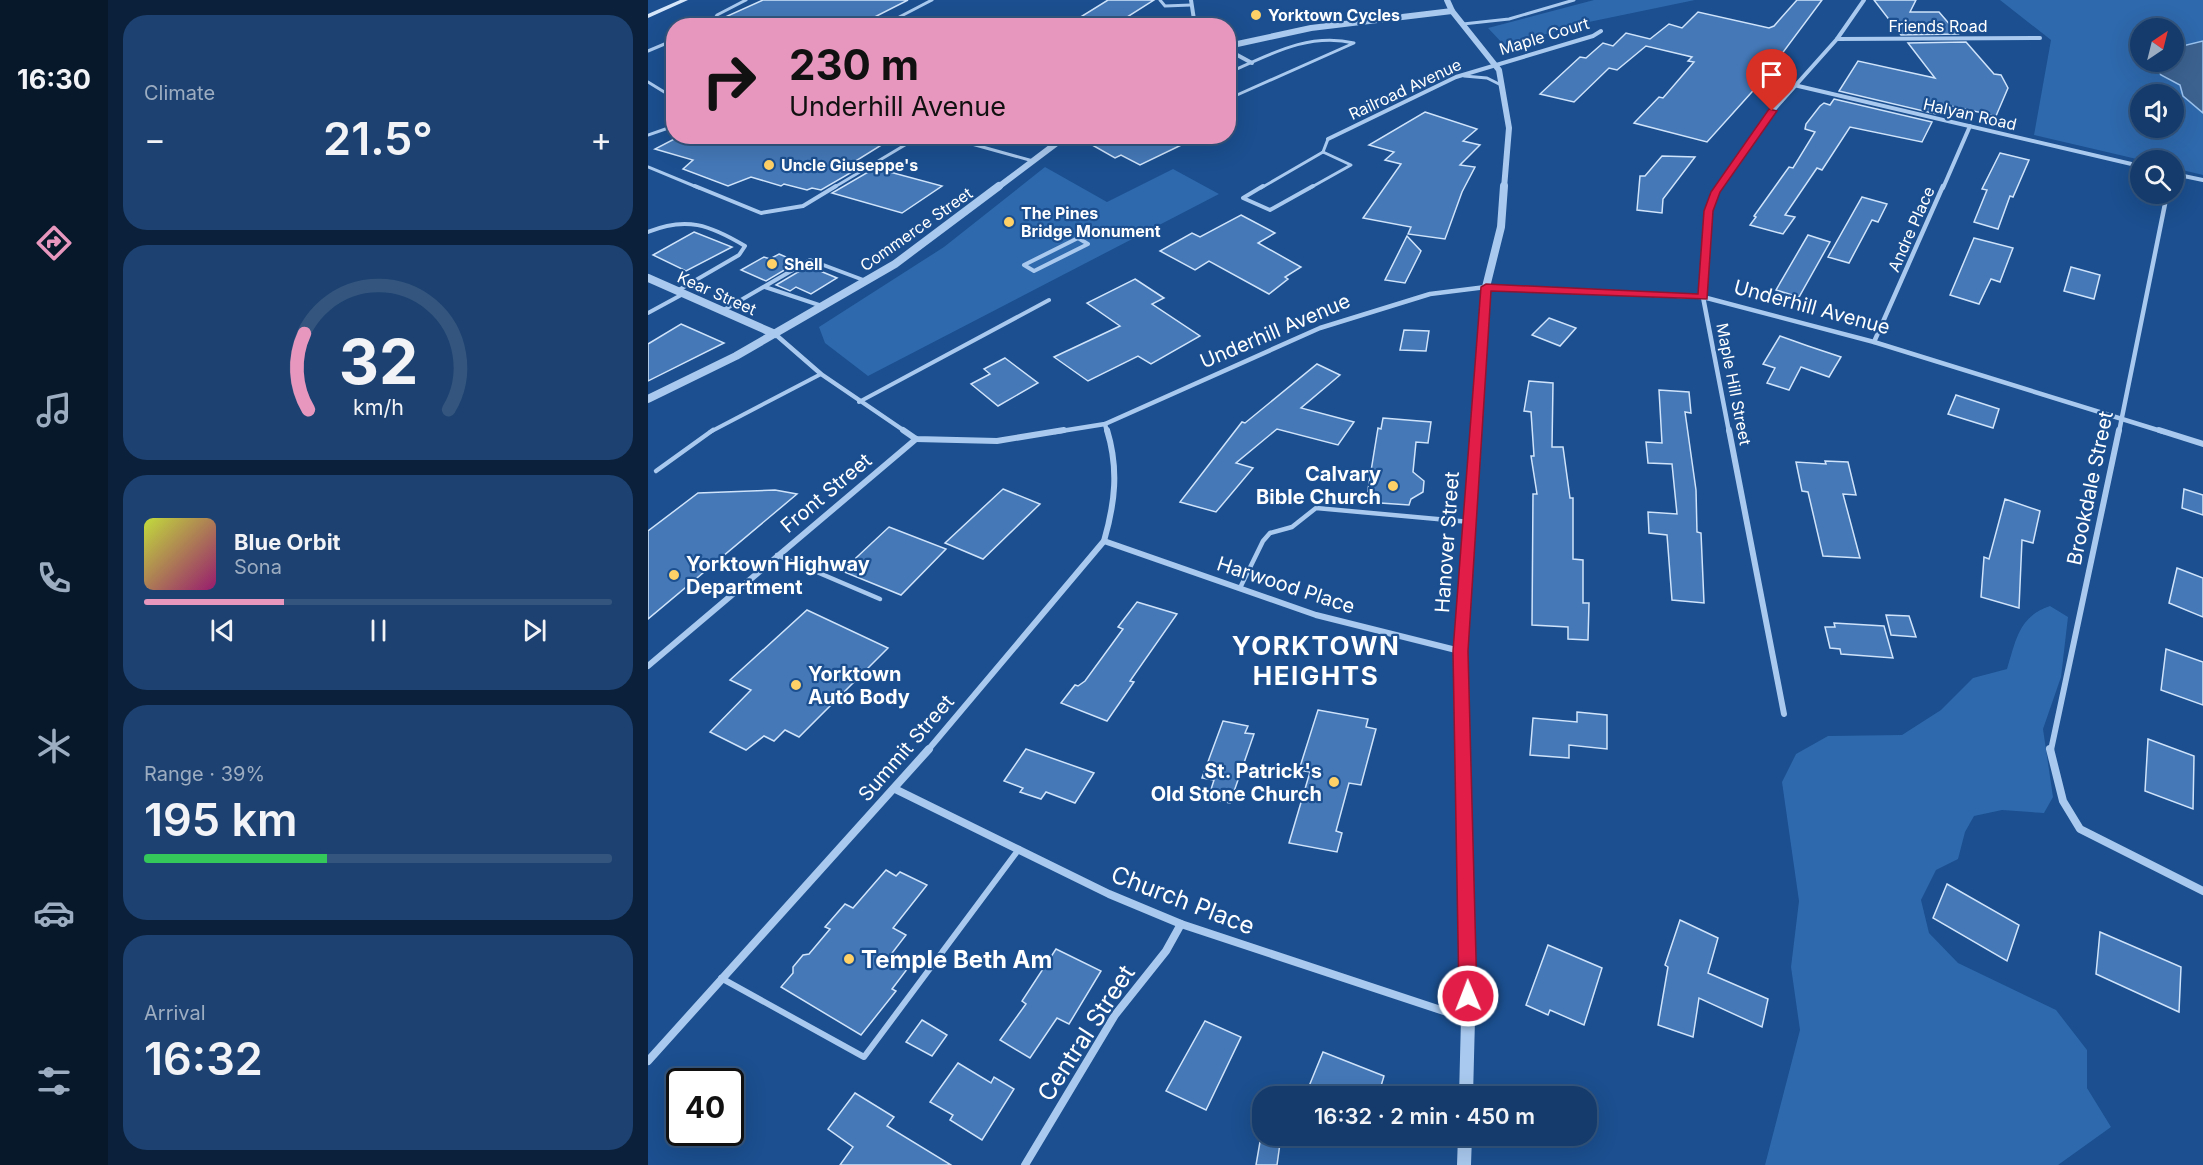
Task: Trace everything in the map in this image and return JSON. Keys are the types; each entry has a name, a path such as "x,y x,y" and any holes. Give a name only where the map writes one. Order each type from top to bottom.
{"main road":[{"path":"648,16 685,0"}],"street":[{"path":"1236,46 1271,35 1452,11 1447,0"},
{"name":"Maple Hill Street","path":"1784,714 1703,297 1708,211 1716,192 1761,123 1837,39 1864,0"},
{"path":"1191,2 1194,18"},
{"name":"Hanover Street","path":"1452,11 1499,70 1509,128 1501,227 1486,287 1461,651 1468,1019 1466,1086"},
{"name":"Maple Court","path":"1493,64 1593,36 1601,31"},
{"name":"Friends Road","path":"1837,39 2040,39"},
{"path":"1236,53 1252,63"},
{"name":"Railroad Avenue","path":"1328,139 1458,76 1493,64"},
{"name":"Halyan Road","path":"1794,85 2130,164"},
{"name":"Andre Place","path":"1874,342 1970,126"},
{"name":"Commerce Street","path":"775,334 866,281 950,225 1055,144"},
{"path":"2184,176 2203,180"},
{"name":"Brookdale Street","path":"2166,204 2050,747 2063,801 2080,829 2203,891"},
{"path":"1078,238 1088,244 1034,271 1024,264 1078,238"},
{"name":"Kear Street","path":"649,280 775,334"},
{"name":"Underhill Avenue","path":"775,334 858,402 916,439 954,442 997,441 1105,424 1320,328 1420,297 1486,287 1703,297 1874,342 2203,444"},
{"path":"648,399 775,334"},
{"name":"Summit Street","path":"648,1061 894,789 1104,541 1115,507 1116,464 1113,445 1105,424"},
{"name":"Front Street","path":"648,666 916,439"},
{"name":"Harwood Place","path":"1104,541 1152,560 1316,615 1461,651"},
{"name":"Church Place","path":"894,789 1109,894 1181,924 1468,1019"},
{"name":"Central Street","path":"1025,1165 1115,1015 1166,951 1181,924"},
{"path":"1464,1165 1465,1146"}],"lane":[{"path":"715,18 746,0"},
{"path":"896,18 932,0"},
{"path":"1160,0 1165,6 1191,2"},
{"path":"1463,24 1509,19 1574,0"},
{"path":"1236,70 1296,44 1341,38 1354,43 1236,95"},
{"path":"648,51 666,43"},
{"path":"1458,76 1476,76 1501,85"},
{"path":"648,82 666,93"},
{"path":"648,135 666,129"},
{"path":"1323,152 1351,165 1270,210 1244,198 1323,152 1328,139"},
{"path":"648,167 761,213 803,206 907,144"},
{"path":"972,144 1033,161"},
{"path":"648,232 671,223 686,222 736,240 745,246 739,255 648,313"},
{"path":"722,311 810,260 866,281"},
{"path":"765,287 822,306"},
{"path":"858,402 1049,300"},
{"path":"656,471 704,435 821,374"},
{"path":"1239,588 1263,541 1270,533 1292,527 1316,508 1470,522"},
{"path":"777,555 880,599"},
{"path":"721,978 864,1057 1019,849"}],"shaded area":[{"path":"1594,0 1695,0 1584,23 1505,46 1488,28"},
{"path":"2000,0 2203,0 2203,175 2184,170 2184,150 2130,150 2130,157 2034,135 2051,40"},
{"path":"2203,41 2203,113 2184,97 2184,84 2178,84 2159,72 2184,72 2184,46"},
{"path":"1045,167 1107,202 1173,169 1219,194 868,376 825,343 819,327 944,247"},
{"path":"2050,606 2068,617 2061,677 2043,729 2053,797 2044,813 2002,810 1974,816 1965,832 1958,859 1936,870 1921,900 1929,933 1958,963 2056,1010 2087,1050 2087,1088 2111,1127 2058,1165 1765,1165 1800,1030 1791,967 1799,901 1782,782 1796,754 1828,736 1902,735 1941,710 1973,678 2007,669 2020,630 2031,616"}],"building":[{"path":"763,0 908,0 873,18 723,18"},
{"path":"1108,0 1154,0 1126,18 1079,18"},
{"path":"1797,0 1822,0 1760,83 1707,142 1634,123 1659,97 1663,98 1694,62 1688,61 1692,57 1646,46 1617,70 1609,68 1574,102 1540,94 1580,57 1586,58 1603,43 1613,46 1626,33 1650,39 1669,24 1682,28 1698,12 1769,28 1774,26"},
{"path":"1874,0 1916,0 1910,12 1939,12 1958,34 1901,35"},
{"path":"1966,42 1994,74 2001,75 2008,88 1996,116 1942,104 1936,114 1839,91 1858,61 1935,78 1908,43"},
{"path":"1834,99 1932,122 1922,142 1850,127 1822,170 1817,168 1785,215 1795,217 1783,234 1750,225 1789,167 1793,168 1815,132 1805,129 1806,124 1820,106 1824,103 1830,105"},
{"path":"1425,112 1477,129 1463,141 1480,145 1460,165 1475,167 1462,192 1445,239 1408,234 1411,227 1363,218 1401,164 1385,160 1394,152 1369,145"},
{"name":"Uncle Giuseppe's","path":"666,143 883,144 854,162 864,165 821,190 812,188 807,190 784,184 781,186 751,177 728,186 683,169 693,160 655,149"},
{"path":"1098,144 1183,144 1140,165 1121,155 1115,158 1094,146"},
{"path":"2000,153 2029,160 2013,197 2010,196 1998,229 1974,222 1987,190 1982,189"},
{"path":"1662,156 1695,157 1663,199 1662,213 1637,210 1640,176 1645,176"},
{"path":"875,168 942,186 902,213 832,193"},
{"path":"1862,197 1887,204 1878,222 1872,220 1849,263 1828,257"},
{"path":"1241,215 1275,233 1258,243 1301,267 1285,277 1288,279 1269,294 1209,261 1195,270 1160,251 1192,233 1200,237"},
{"path":"694,232 732,247 686,271 653,255"},
{"path":"1808,235 1830,242 1799,297 1776,290"},
{"path":"1407,236 1421,251 1405,283 1385,280"},
{"path":"1974,238 2013,248 2000,282 1991,279 1979,304 1950,295"},
{"name":"Shell","path":"779,254 798,262 766,281 741,270 764,257 770,259"},
{"path":"808,266 837,278 811,294 796,287 790,291 776,285"},
{"path":"2071,267 2100,275 2094,299 2064,291"},
{"path":"1135,279 1164,298 1152,304 1200,336 1151,364 1138,356 1088,381 1054,357 1120,326 1087,303"},
{"path":"1549,318 1576,328 1560,346 1532,335"},
{"path":"681,324 724,343 648,381 648,344"},
{"path":"1404,330 1429,331 1426,351 1400,350"},
{"path":"1780,336 1841,357 1829,377 1801,367 1789,390 1767,383 1775,368 1763,364"},
{"path":"1005,358 1038,383 998,406 971,384 990,374 984,369"},
{"path":"1317,364 1340,375 1301,408 1354,422 1338,445 1277,429 1236,463 1253,468 1216,512 1180,502 1242,422 1245,423"},
{"path":"1529,381 1553,383 1552,447 1563,447 1570,498 1573,498 1573,559 1583,560 1583,603 1589,603 1588,640 1568,639 1568,627 1532,625 1533,494 1537,494 1531,456 1534,456 1531,412 1524,411"},
{"path":"1659,390 1689,392 1691,413 1685,412 1696,490 1697,532 1701,533 1704,603 1672,600 1667,535 1649,533 1648,512 1677,514 1672,464 1648,463 1646,442 1662,443"},
{"path":"1956,395 1999,409 1993,428 1948,414"},
{"path":"1383,418 1431,422 1428,443 1416,442 1413,472 1424,481 1423,492 1411,499 1409,505 1366,502 1378,428 1381,429"},
{"path":"1825,461 1848,462 1856,495 1843,494 1860,558 1823,556 1808,492 1802,491 1796,462 1826,464"},
{"path":"1003,489 1040,504 983,559 945,543"},
{"path":"2184,489 2203,495 2203,515 2182,508"},
{"name":"Yorktown Highway Department","path":"775,490 797,494 648,619 648,531 698,493"},
{"path":"2005,499 2040,511 2033,543 2022,540 2019,608 1981,597 1984,557 1989,559"},
{"path":"889,527 946,549 901,595 842,571"},
{"path":"2177,568 2203,578 2203,617 2169,603"},
{"path":"1137,602 1177,614 1130,681 1134,682 1107,721 1061,703 1075,685 1078,686 1085,681 1123,629 1118,627"},
{"name":"Yorktown Auto Body","path":"807,610 888,648 799,737 785,730 774,741 764,736 746,750 710,732 751,690 730,680"},
{"path":"1886,615 1909,616 1916,637 1891,635"},
{"path":"1834,623 1884,626 1893,658 1841,654 1840,649 1830,648 1825,627 1835,627"},
{"path":"2166,649 2203,662 2203,705 2161,690"},
{"name":"St. Patrick's Old Stone Church","path":"1318,710 1368,719 1366,727 1376,729 1361,785 1349,783 1336,831 1342,833 1337,852 1289,843 1310,772 1299,770"},
{"path":"1577,712 1607,715 1607,749 1569,745 1569,758 1530,755 1533,718 1577,722"},
{"path":"1223,721 1248,726 1245,733 1254,734 1230,803 1208,799 1214,780 1202,778"},
{"path":"2148,739 2194,756 2193,809 2145,791"},
{"path":"1026,749 1094,773 1075,803 1046,792 1041,799 1020,792 1023,788 1004,781"},
{"name":"Temple Beth Am","path":"886,870 896,876 900,872 927,885 893,928 906,935 889,957 908,968 892,989 896,991 861,1035 781,987 793,973 793,967 803,955 809,954 830,929 825,927 845,904 853,908"},
{"path":"1947,884 2019,925 2007,961 1933,918"},
{"path":"1680,920 1718,938 1708,973 1768,999 1762,1027 1699,998 1693,1037 1658,1025 1668,967 1665,965"},
{"path":"2100,932 2181,967 2179,1012 2096,974"},
{"path":"1548,945 1602,968 1584,1025 1550,1010 1548,1015 1526,1005"},
{"path":"1056,949 1101,971 1069,1024 1057,1018 1030,1058 1000,1040 1026,1004 1022,1001"},
{"path":"922,1020 947,1035 932,1056 906,1042"},
{"path":"1205,1021 1241,1037 1206,1110 1166,1091"},
{"path":"1323,1052 1384,1076 1381,1086 1309,1086"},
{"path":"958,1063 991,1083 994,1077 1014,1089 982,1140 950,1120 953,1115 930,1102"},
{"path":"855,1093 894,1117 887,1126 951,1165 840,1165 853,1147 828,1129"},
{"path":"1259,1146 1280,1146 1277,1165 1256,1165"}],"place":[{"name":"Yorktown Cycles","path":"1256,15"},
{"name":"Uncle Giuseppe's","path":"769,165"},
{"name":"The Pines Bridge Monument","path":"1009,222"},
{"name":"Shell","path":"772,264"},
{"name":"Calvary Bible Church","path":"1393,486"},
{"name":"Yorktown Highway Department","path":"674,575"},
{"name":"Yorktown Auto Body","path":"796,685"},
{"name":"St. Patrick's Old Stone Church","path":"1334,782"},
{"name":"Temple Beth Am","path":"849,959"}],"district":[{"name":"YORKTOWN HEIGHTS","path":"1316,660"}],"route":[{"path":"1468,996 1461,651 1486,287 1703,297 1708,211 1716,192 1761,123 1772,111"}]}
